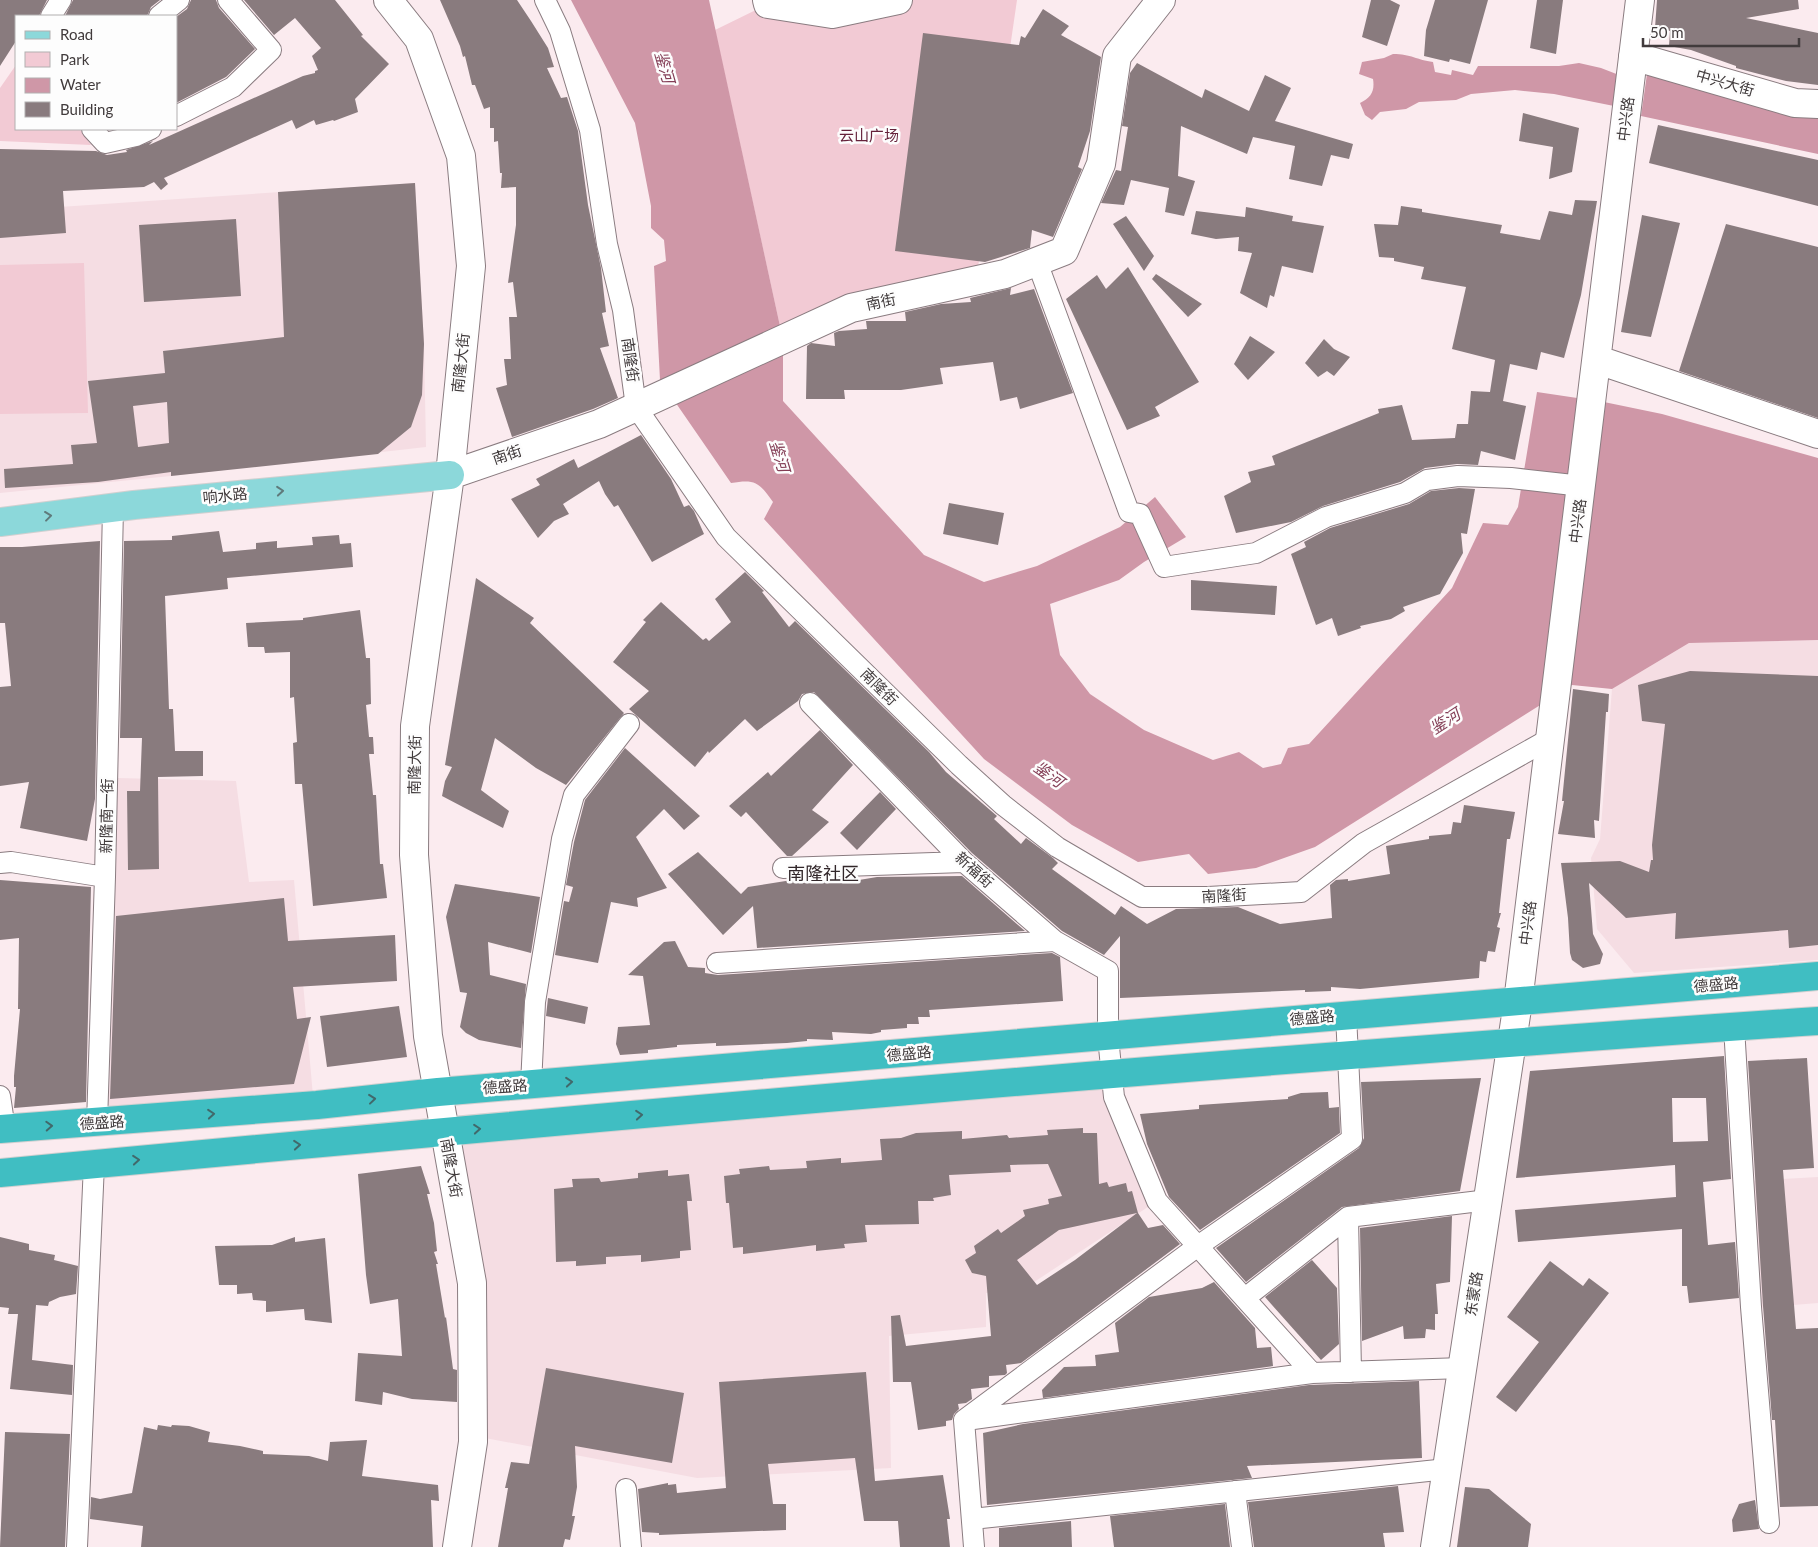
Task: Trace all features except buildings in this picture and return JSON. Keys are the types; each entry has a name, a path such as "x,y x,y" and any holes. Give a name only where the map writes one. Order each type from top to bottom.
{"highway":[{"name":"德盛路","path":"2,1129 97,1124 317,1105 438,1092 1818,976"},
{"path":"0,1173 444,1131 1512,1042 1818,1021"}],"main road":[{"name":"南隆大街","path":"388,0 419,38 461,156 471,266 450,475 415,726 414,855 428,1036 472,1282 473,1442 457,1547"},
{"path":"766,0 768,4 832,14 898,0"},
{"name":"南街","path":"450,475 600,424 852,308 1005,274 1064,251 1101,164 1117,56 1161,0"},
{"name":"中兴路","path":"1512,1042 1598,360 1640,0"},
{"name":"中兴大街","path":"1634,56 1795,103 1818,104"},
{"path":"1598,360 1818,434"},
{"name":"响水路","path":"0,522 113,508 450,475"},
{"name":"东蒙路","path":"1435,1547 1512,1042"}],"street":[{"path":"52,15 61,0"},
{"path":"160,15 179,0"},
{"path":"178,115 232,88 271,50 228,0"},
{"name":"南隆街","path":"545,0 560,31 590,130 607,244 622,310 636,407 726,537 910,718 1002,805 1058,847 1142,897 1208,897 1301,892 1364,843 1551,738"},
{"path":"93,130 105,143 136,136 149,130"},
{"path":"1037,262 1129,512 1140,514 1164,567 1256,553 1326,517 1405,493 1427,480 1458,476 1511,478 1582,486"},
{"name":"新隆南一街","path":"97,1124 105,878 113,508"},
{"name":"新福街","path":"810,703 964,862 1055,941 1108,971 1108,1037"},
{"path":"531,1085 535,1002 562,839 574,795 629,724"},
{"path":"0,863 11,862 105,878"},
{"path":"783,868 964,862"},
{"path":"716,963 1055,941"},
{"path":"964,1420 1198,1246 1352,1139 1346,1015"},
{"path":"1734,1027 1751,1307 1769,1523"},
{"path":"1108,1037 1114,1097 1157,1201 1312,1373"},
{"path":"0,1096 2,1129"},
{"path":"77,1547 94,1164"},
{"path":"1245,1298 1348,1217 1488,1200"},
{"path":"1348,1217 1351,1372"},
{"path":"964,1420 1312,1373 1463,1368"},
{"path":"964,1420 974,1547"},
{"path":"972,1519 1447,1469"},
{"path":"626,1489 630,1547"},
{"path":"1235,1491 1242,1547"}],"shaded area":[{"path":"415,183 424,344 426,447 0,493 0,211"},
{"path":"1818,640 1818,960 1634,973 1597,929 1591,858 1600,839 1612,689 1689,643"},
{"path":"118,778 236,781 249,882 294,880 313,1096 107,1113"},
{"path":"1105,1086 1151,1205 1025,1288 986,1293 986,1327 889,1336 891,1468 697,1478 485,1438 459,1139"},
{"path":"1818,1177 1818,1303 1757,1308 1748,1181"}],"green space":[{"name":"云山广场","path":"898,0 1017,0 976,281 783,340 715,30 768,4"},
{"path":"15,66 15,130 81,130 91,145 0,141 0,88"},
{"path":"84,263 88,413 0,414 0,265"}],"water":[{"name":"鉴河","path":"571,0 709,0 783,340 783,401 924,555 984,582 1037,566 1120,527 1155,497 1186,537 1144,562 1119,580 1050,604 1060,655 1090,694 1144,730 1213,760 1239,752 1263,768 1281,764 1288,748 1309,744 1452,588 1483,523 1508,525 1518,507 1537,392 1604,402 1662,414 1818,458 1818,640 1689,643 1612,689 1572,685 1315,847 1256,868 1208,874 1189,854 1138,862 1072,825 984,759 764,519 773,502 764,490 751,482 731,483 660,380 654,266 666,261 664,240 651,228 651,206 635,123"},
{"path":"1393,54 1433,62 1435,72 1451,75 1452,70 1473,75 1478,66 1559,66 1579,63 1601,68 1619,75 1614,106 1554,94 1515,90 1471,94 1456,100 1419,102 1406,109 1380,112 1372,120 1365,115 1360,103 1367,99 1373,91 1373,79 1359,74 1362,62 1384,58"},
{"path":"1647,74 1818,113 1818,154 1641,116"}],"district":[{"name":"南隆社区","path":"823,874"}]}
